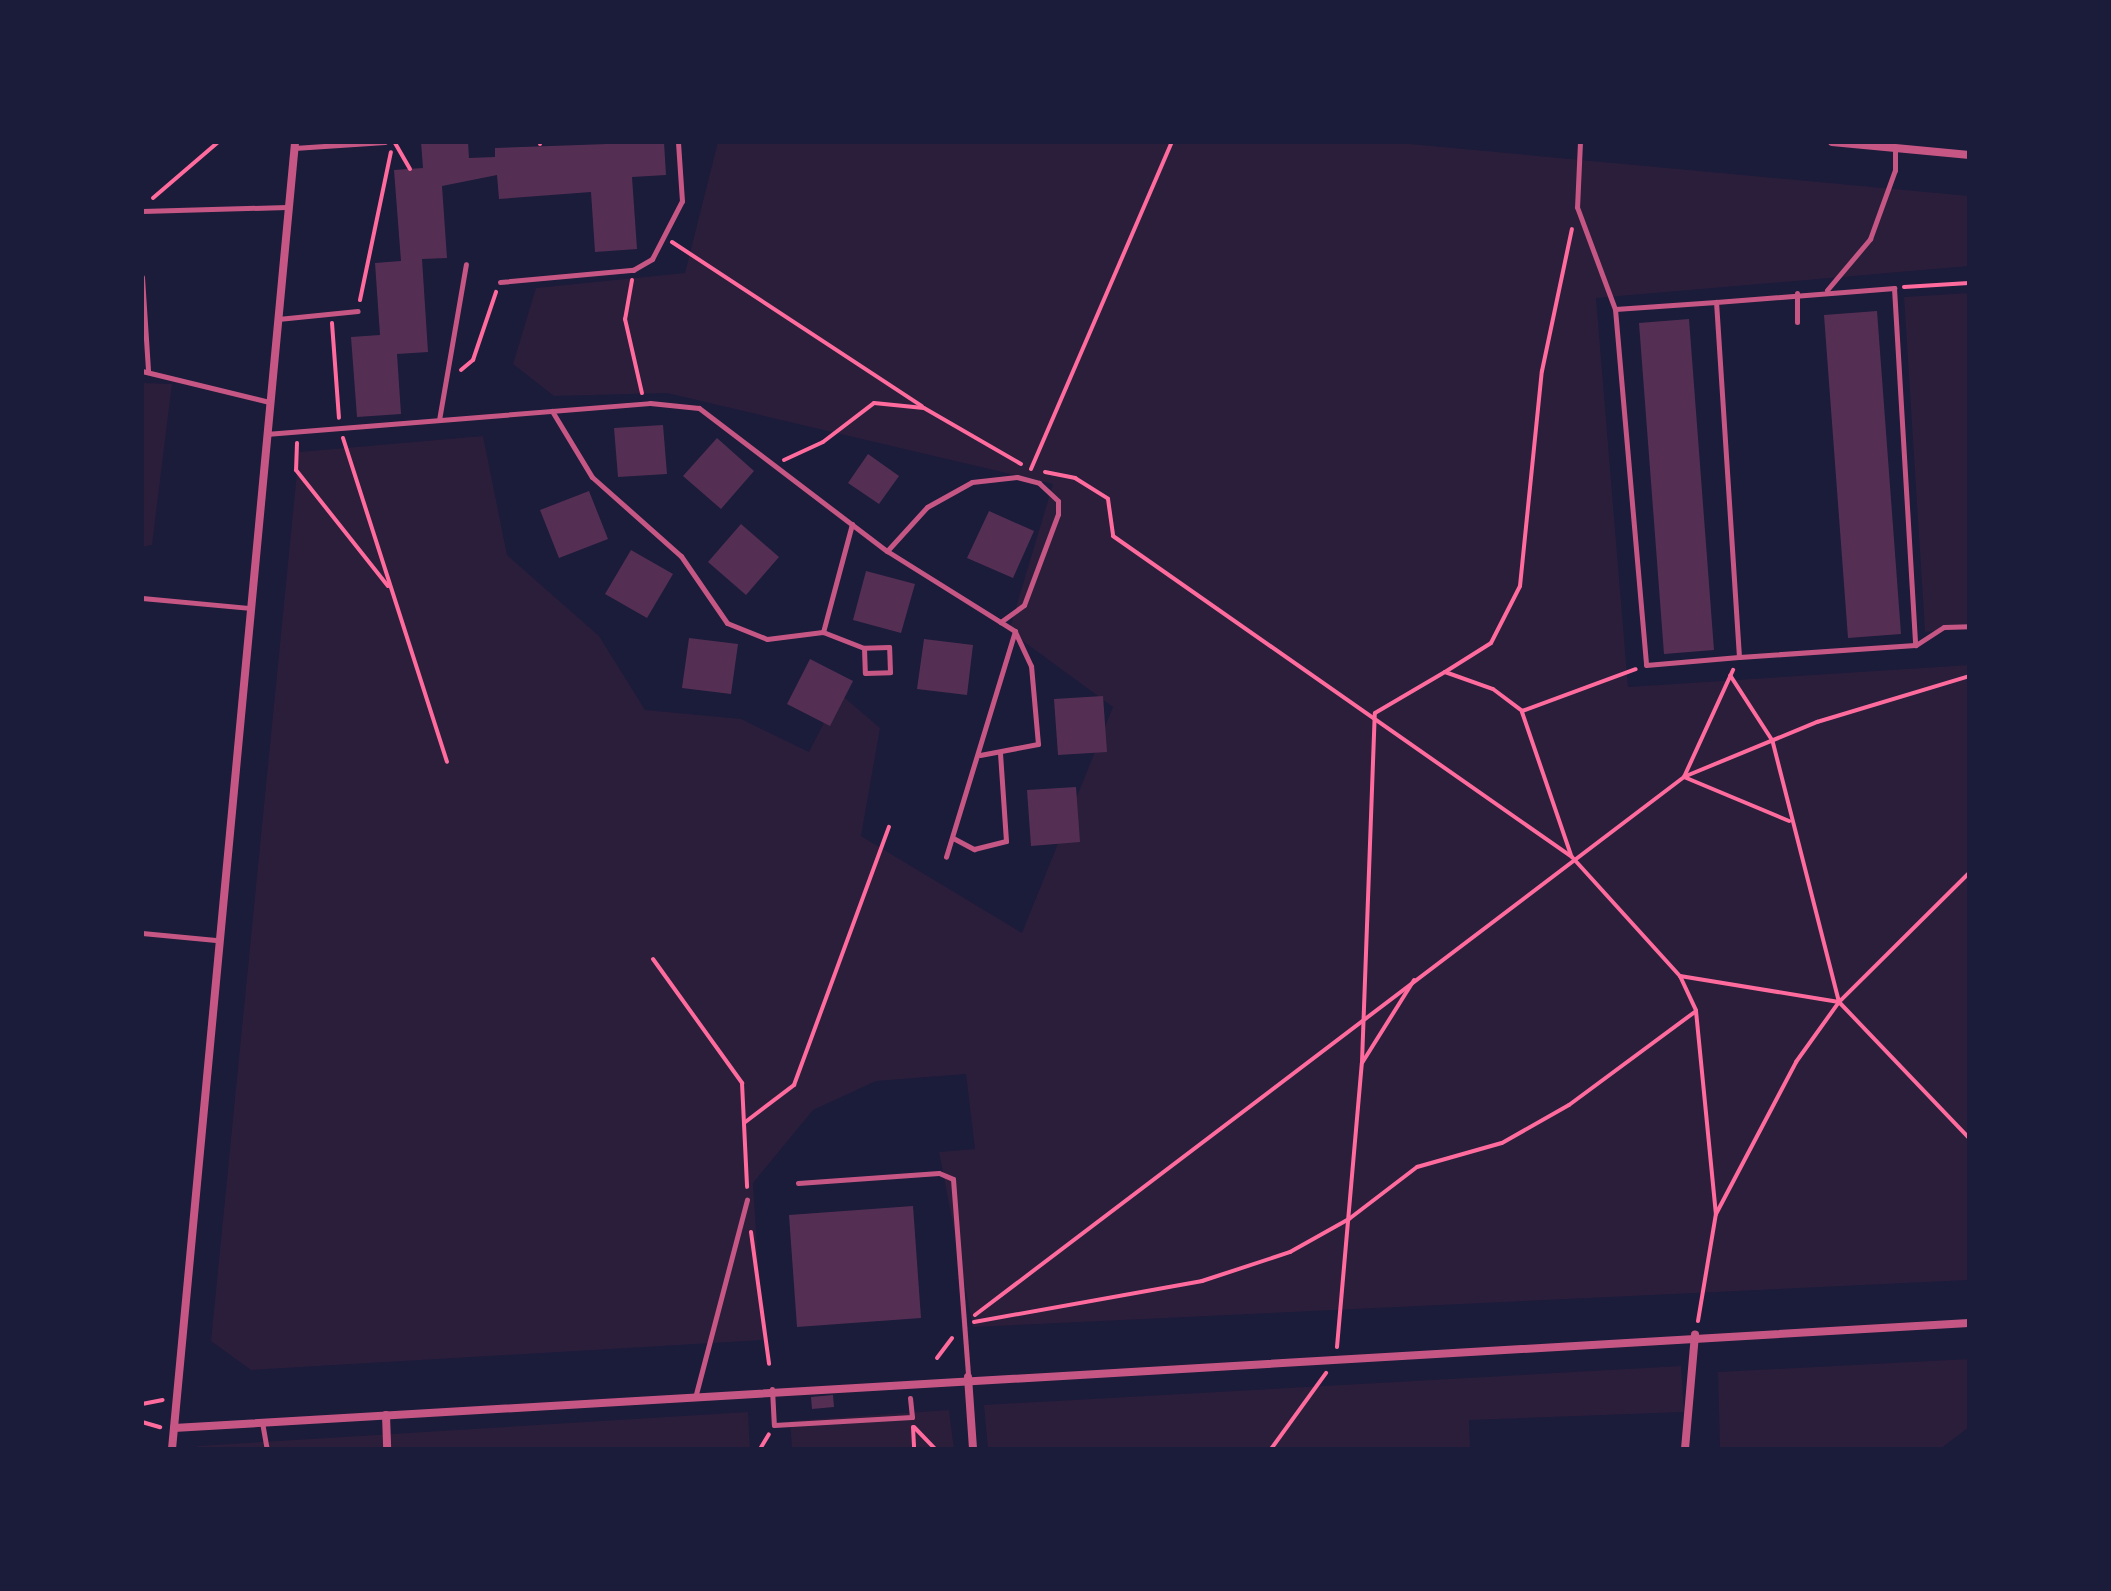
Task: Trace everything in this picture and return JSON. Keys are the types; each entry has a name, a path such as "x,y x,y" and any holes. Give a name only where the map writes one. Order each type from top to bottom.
{"street":[{"path":"1832,142 1969,155"},
{"path":"172,1449 216,940 294,145"},
{"path":"174,1428 1695,1334 1969,1323"},
{"path":"1685,1449 1695,1334"},
{"path":"968,1377 973,1449"},
{"path":"386,1415 387,1449"}],"lane":[{"path":"294,145 385,142"},
{"path":"500,282 633,270 666,237 682,201 678,142"},
{"path":"1580,142 1577,207 1615,309 1646,665 1915,645 1944,627 1969,626"},
{"path":"1827,290 1870,239 1895,170 1895,148"},
{"path":"142,209 287,207"},
{"path":"439,420 466,264"},
{"path":"142,277 145,371 269,402"},
{"path":"1615,309 1827,290 1894,288 1915,645"},
{"path":"1797,293 1797,322"},
{"path":"1716,302 1739,657"},
{"path":"278,319 358,311"},
{"path":"266,434 645,404 699,408 887,551 1015,631 1031,666 1038,744 980,755"},
{"path":"552,410 592,477 681,556 727,623 767,639 823,632 864,648 889,647 890,672 865,673 864,648"},
{"path":"887,551 927,507 972,482 1017,477 1039,483 1058,501 1058,514 1024,605 1001,622"},
{"path":"823,632 852,524"},
{"path":"142,598 249,608"},
{"path":"946,857 980,755 1015,631"},
{"path":"953,838 974,849 1006,841 1000,753"},
{"path":"142,933 216,940"},
{"path":"798,1183 947,1174 968,1377"},
{"path":"696,1394 747,1200"},
{"path":"772,1389 774,1425 912,1417 910,1398"},
{"path":"262,1422 267,1449"}],"path":[{"path":"142,209 218,142"},
{"path":"394,142 410,169"},
{"path":"358,311 394,142"},
{"path":"1031,469 1172,142"},
{"path":"1375,713 1491,643 1520,586 1542,371 1577,207"},
{"path":"666,237 976,444 1031,469 1075,478 1108,499 1113,536 1268,651 1375,713 1572,857 1680,976 1696,1011 1716,1214 1699,1320"},
{"path":"633,270 625,319 645,404"},
{"path":"445,384 473,360 500,282"},
{"path":"1894,288 1969,283"},
{"path":"332,313 340,429 447,762"},
{"path":"777,467 874,403 924,408"},
{"path":"297,431 296,470 390,588"},
{"path":"1684,777 1739,657"},
{"path":"1522,711 1646,665"},
{"path":"1445,672 1493,689 1522,711 1572,857"},
{"path":"1730,675 1772,740 1790,822 1839,1002 1969,1138"},
{"path":"937,1358 964,1324 1572,857 1684,777 1772,740 1969,676"},
{"path":"1271,1449 1335,1356 1365,1016 1375,713"},
{"path":"1684,777 1790,822"},
{"path":"744,1123 794,1085 889,827"},
{"path":"1716,1214 1796,1062 1839,1002 1969,873"},
{"path":"653,959 742,1083 747,1200 769,1364"},
{"path":"1362,1063 1417,976"},
{"path":"1680,976 1839,1002"},
{"path":"964,1324 1202,1281 1290,1252 1349,1219 1417,1167 1502,1143 1569,1105 1696,1011"},
{"path":"142,1404 163,1400"},
{"path":"912,1417 914,1449"},
{"path":"142,1422 160,1427"},
{"path":"913,1426 935,1449"}],"shaded area":[{"path":"718,142 1388,142 1969,196 1969,266 1596,298 1628,687 1969,665 1969,1280 973,1327 939,1152 975,1149 966,1074 876,1081 813,1110 753,1183 763,1340 251,1370 211,1341 299,452 483,436 507,555 599,636 645,710 741,719 809,752 839,693 880,728 861,836 1022,933 1113,707 1009,631 1053,484 667,393 554,396 513,364 536,288 685,273"},
{"path":"1969,293 1969,629 1925,632 1904,297"},
{"path":"142,383 172,384 152,545 142,547"},
{"path":"1969,1359 1969,1427 1940,1449 1720,1449 1718,1372"},
{"path":"1681,1366 1684,1412 1469,1420 1470,1449 988,1449 984,1405"},
{"path":"949,1410 954,1449 792,1449 790,1421"},
{"path":"748,1412 750,1449 198,1449 198,1446"}],"building":[{"path":"421,142 468,142 469,158 495,157 495,148 664,142 666,175 632,177 637,249 595,252 591,192 499,199 497,175 442,186 447,258 422,259 428,352 397,354 401,414 357,417 351,337 380,335 375,263 401,261 394,170 423,168"},
{"path":"1877,311 1901,634 1848,638 1824,315"},
{"path":"1689,319 1714,650 1664,654 1639,323"},
{"path":"663,425 667,474 618,477 614,428"},
{"path":"717,438 754,471 721,509 683,476"},
{"path":"868,454 899,476 879,504 848,483"},
{"path":"589,491 608,539 559,558 540,510"},
{"path":"989,511 1034,531 1013,578 967,558"},
{"path":"741,524 779,557 746,595 708,562"},
{"path":"631,550 673,574 647,618 605,594"},
{"path":"866,571 915,584 901,633 853,620"},
{"path":"689,638 738,644 731,694 682,688"},
{"path":"924,639 973,645 967,695 917,689"},
{"path":"810,659 853,681 830,726 787,704"},
{"path":"1103,696 1107,752 1058,755 1054,699"},
{"path":"1076,787 1080,842 1031,846 1027,790"},
{"path":"913,1206 921,1318 797,1327 789,1215"},
{"path":"833,1395 834,1407 812,1409 811,1397"}]}
